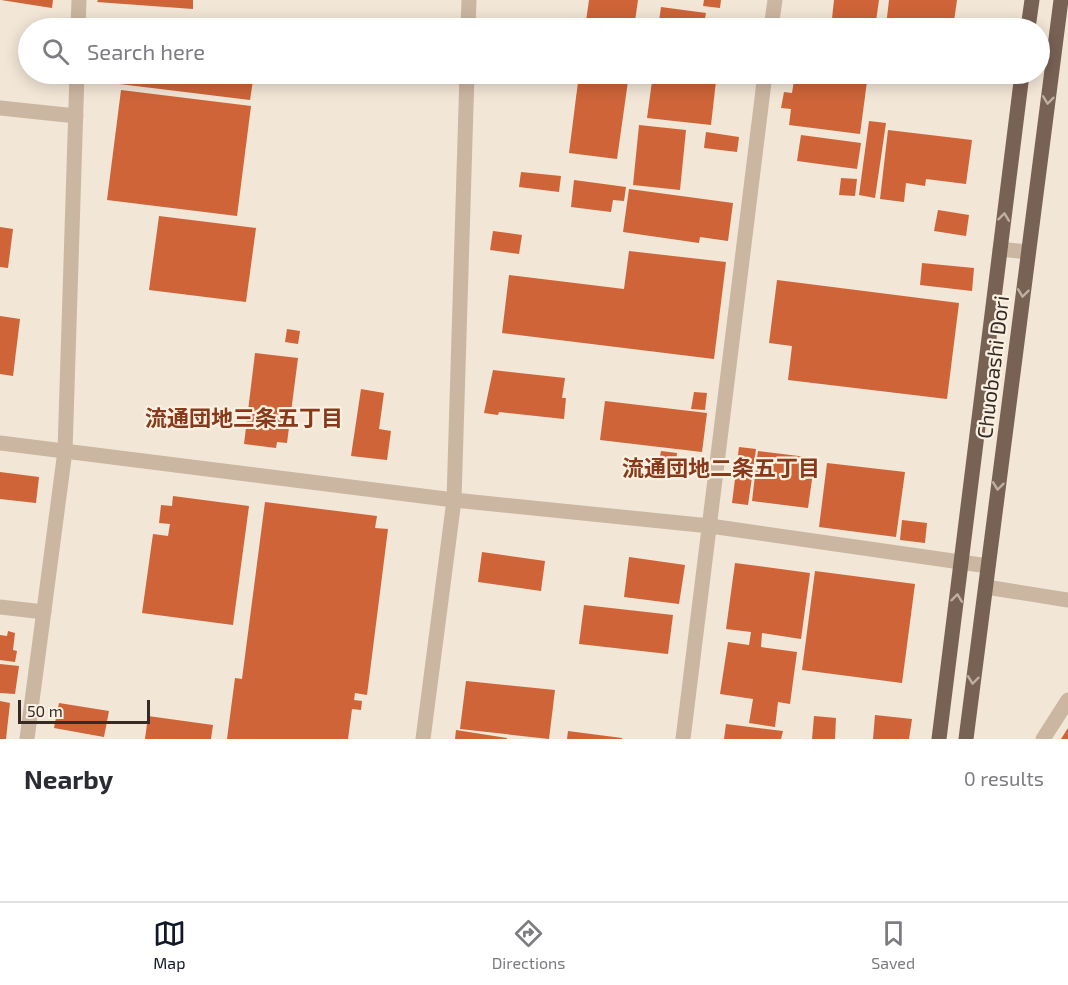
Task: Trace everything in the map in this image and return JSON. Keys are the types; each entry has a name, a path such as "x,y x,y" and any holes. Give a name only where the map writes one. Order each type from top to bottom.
{"main road":[{"path":"1029,18 1032,0"},
{"name":"Chuobashi Dori","path":"966,739 1061,0"},
{"name":"Chuobashi Dori","path":"939,739 1021,84"}],"street":[{"path":"78,0 78,18"},
{"path":"468,18 469,0"},
{"path":"772,18 775,0"},
{"path":"27,739 65,451 77,84"},
{"path":"423,739 454,500 467,84"},
{"path":"683,739 764,84"},
{"path":"0,108 76,116"},
{"path":"1000,249 1028,252"},
{"path":"0,443 454,500 710,526 988,566"},
{"path":"986,587 1068,600"},
{"path":"0,607 44,612"},
{"path":"1043,739 1068,700"}],"building":[{"path":"1,0 53,0 52,8"},
{"path":"98,0 193,0 193,9 97,2"},
{"path":"589,0 638,0 635,18 586,18"},
{"path":"704,0 721,0 720,8 703,6"},
{"path":"834,0 879,0 876,18 832,18"},
{"path":"889,0 957,0 954,18 887,18"},
{"path":"661,7 706,13 705,18 659,18"},
{"path":"119,84 252,84 250,100"},
{"path":"578,84 628,84 617,159 569,153"},
{"path":"652,84 716,84 711,125 647,118"},
{"path":"793,84 867,84 860,134 789,125 791,109 781,108 784,92 792,93"},
{"path":"121,90 251,106 237,216 107,200"},
{"path":"869,121 886,123 875,198 859,195"},
{"path":"639,125 686,130 680,190 633,185"},
{"path":"888,130 972,140 966,184 926,179 925,186 906,183 904,202 880,199"},
{"path":"706,132 739,137 737,152 704,148"},
{"path":"801,135 861,143 857,169 797,161"},
{"path":"521,172 561,176 559,192 519,187"},
{"path":"841,178 857,179 855,196 839,195"},
{"path":"574,180 626,187 624,201 613,200 611,212 571,207"},
{"path":"629,189 733,203 728,241 700,237 699,243 623,232"},
{"path":"938,210 969,215 966,236 934,231"},
{"path":"159,216 256,228 246,302 149,290"},
{"path":"0,227 13,229 8,268 0,267"},
{"path":"493,231 522,235 519,254 490,250"},
{"path":"629,251 726,262 714,359 502,333 509,275 624,289"},
{"path":"922,263 974,268 972,291 920,285"},
{"path":"777,280 959,303 947,399 788,380 792,346 769,343"},
{"path":"0,316 20,319 13,376 0,374"},
{"path":"287,329 300,331 298,344 285,342"},
{"path":"255,353 298,358 287,443 277,442 276,448 244,444"},
{"path":"493,370 565,378 562,398 566,398 564,419 499,412 498,415 484,413"},
{"path":"361,389 384,393 379,429 391,431 387,460 351,456"},
{"path":"694,392 707,393 705,410 691,409"},
{"path":"605,401 707,413 702,452 600,440"},
{"path":"739,447 756,449 748,505 732,503"},
{"path":"661,451 677,453 675,469 658,467"},
{"path":"758,451 815,458 808,508 752,501"},
{"path":"827,463 905,472 896,537 819,527"},
{"path":"0,472 39,477 36,503 0,499"},
{"path":"173,496 249,506 233,625 142,613 153,534 168,536 170,524 159,523 161,505 172,506"},
{"path":"265,502 377,516 375,528 388,529 367,695 355,693 354,700 362,701 361,710 352,709 348,739 227,739 235,678 242,679"},
{"path":"902,520 927,523 925,543 900,540"},
{"path":"482,552 545,561 541,591 478,582"},
{"path":"629,557 685,565 679,604 624,597"},
{"path":"735,563 810,573 801,639 762,633 761,647 797,652 790,704 778,702 775,727 749,723 753,699 720,694 728,642 749,645 751,632 726,629"},
{"path":"815,571 915,584 902,683 802,670"},
{"path":"584,605 673,615 668,654 579,644"},
{"path":"8,631 15,633 13,650 17,651 15,662 0,660 0,635 7,636"},
{"path":"0,664 19,666 15,694 0,693"},
{"path":"466,681 555,690 549,739 460,729"},
{"path":"0,701 10,703 6,739 0,739"},
{"path":"59,703 109,711 104,737 54,728"},
{"path":"875,715 912,719 909,739 873,739"},
{"path":"148,716 213,725 211,739 145,739"},
{"path":"814,716 836,718 835,739 812,739"},
{"path":"726,724 783,731 781,739 724,739"},
{"path":"1068,728 1068,739 1061,739"},
{"path":"456,730 507,738 507,739 455,739"},
{"path":"568,731 622,738 622,739 567,739"}],"district":[{"name":"流通団地三条五丁目","path":"244,417"},
{"name":"流通団地二条五丁目","path":"721,467"}]}
